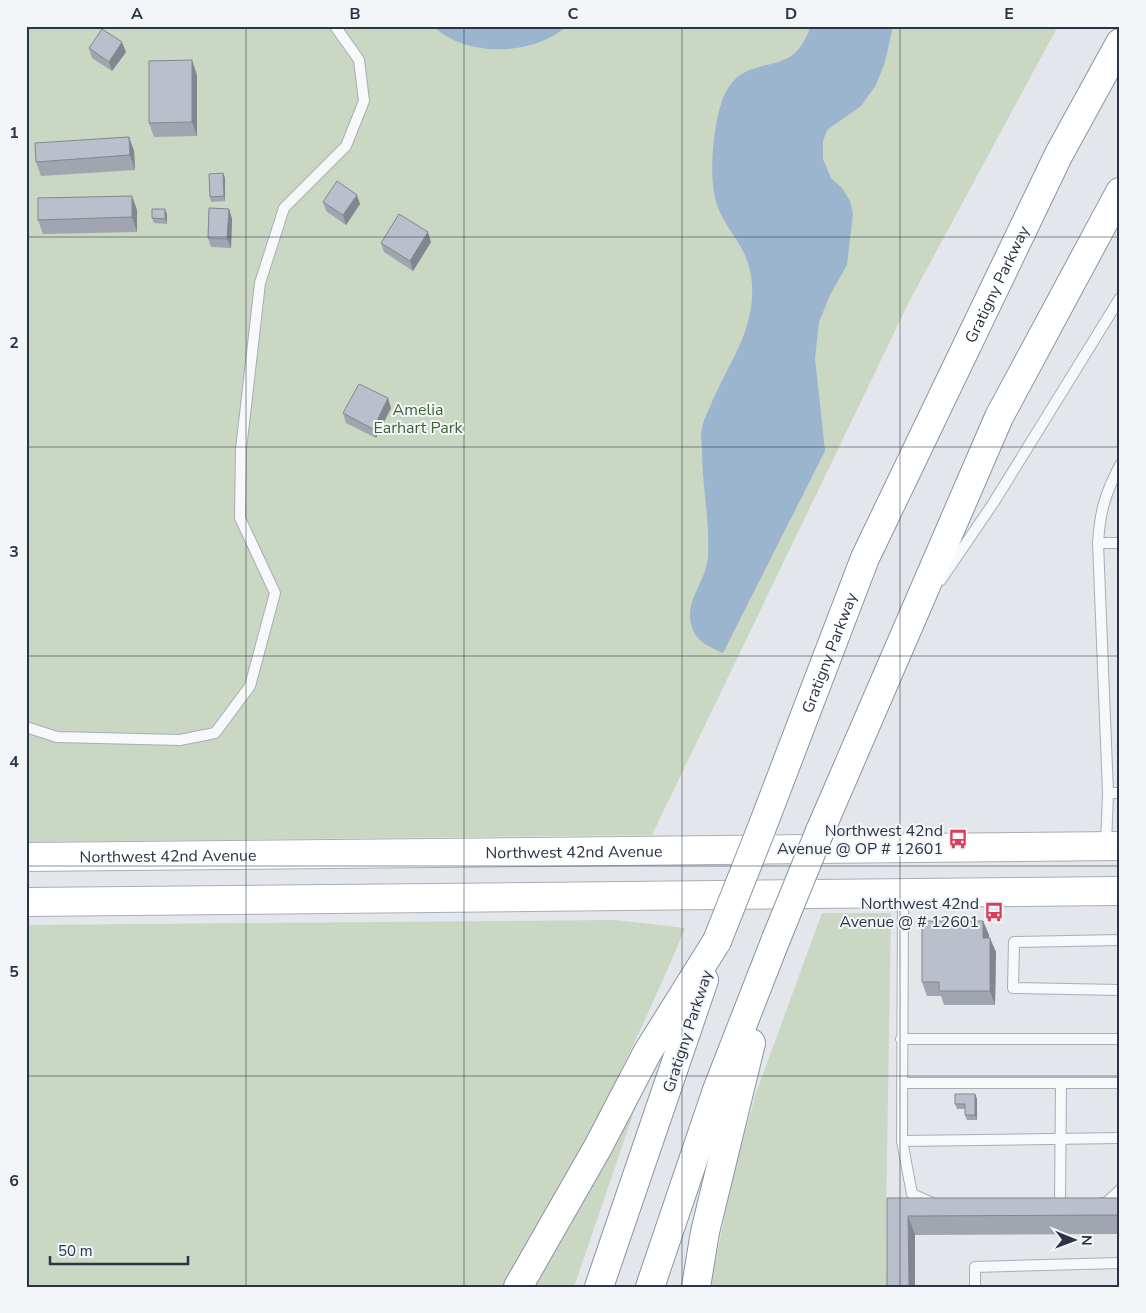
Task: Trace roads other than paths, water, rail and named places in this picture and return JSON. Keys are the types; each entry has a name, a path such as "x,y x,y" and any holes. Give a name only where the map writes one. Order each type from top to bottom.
{"main road":[{"name":"Gratigny Parkway","path":"599,1287 717,941 865,558 1059,154 1120,43"},
{"path":"650,1287 717,1090 820,831 903,637 998,417 1120,192"},
{"name":"Northwest 42nd Avenue","path":"26,857 1113,846"},
{"path":"26,902 1120,890"},
{"path":"696,1287 705,1232 776,939"},
{"path":"518,1287 598,1147 646,1053 717,941"}],"lane":[{"path":"26,727 57,737 180,740 216,733 250,686 275,593 240,518 241,449 260,283 284,208 346,146 364,101 359,60 335,26"},
{"path":"903,637 994,502 1120,298"},
{"path":"1113,846 1108,793 1098,543 1099,516 1103,502 1120,465"},
{"path":"1098,543 1120,543"},
{"path":"1108,793 1120,793"},
{"path":"903,892 902,1141 912,1194 940,1207 950,1206"},
{"path":"1120,940 1014,942 1013,988 1120,990"},
{"path":"901,1039 1120,1039"},
{"path":"902,1083 1120,1083"},
{"path":"1060,1204 1061,1083"},
{"path":"902,1141 1120,1138"},
{"path":"1088,1203 1106,1203 1120,1190"},
{"path":"975,1287 975,1266 1120,1264"}],"water":[{"path":"433,26 567,26 553,36 536,43 518,48 500,49 481,48 463,44"},
{"path":"810,26 893,26 885,62 876,85 861,106 827,130 823,141 823,159 831,178 842,188 850,201 853,214 847,265 830,295 819,322 815,358 825,451 723,653 697,637 690,618 693,600 704,574 708,556 708,529 701,433 706,414 743,337 750,313 752,290 751,274 746,258 740,245 722,218 714,194 712,168 714,138 722,101 730,86 739,76 750,70 784,60 794,53 803,43"}],"place":[{"name":"Northwest 42nd Avenue @ OP # 12601","path":"958,839"},
{"name":"Northwest 42nd Avenue @ # 12601","path":"994,912"}],"park label":[{"name":"Amelia Earhart Park","path":"418,418"}]}
